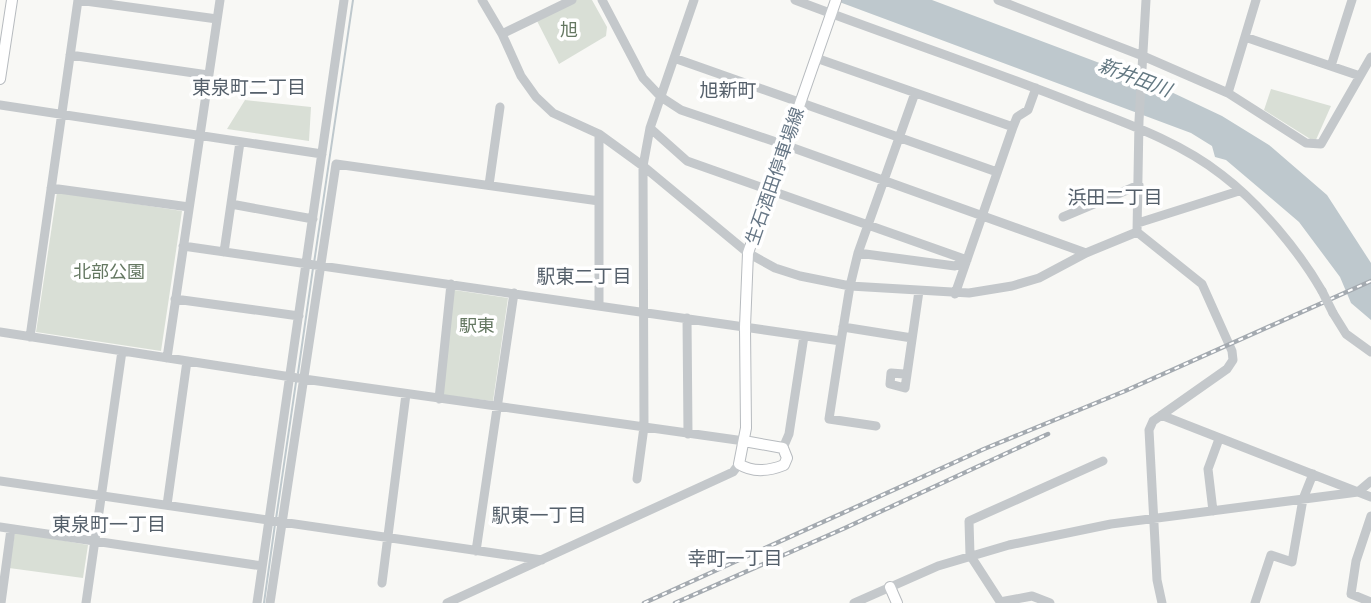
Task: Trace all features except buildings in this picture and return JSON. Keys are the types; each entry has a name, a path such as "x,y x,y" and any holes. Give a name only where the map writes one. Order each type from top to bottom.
{"main road":[{"path":"0,79 12,0"},
{"name":"生石酒田停車場線","path":"739,464 746,428 745,327 748,253 833,7"},
{"path":"739,464 754,469 774,469 784,465 787,458 783,448 744,441"},
{"path":"890,587 897,603"}],"street":[{"path":"30,337 78,0 129,4 217,19"},
{"path":"167,358 220,0"},
{"path":"257,603 344,0"},
{"path":"482,0 502,34 521,76 536,97 553,113 598,134 643,166 748,253 775,268 789,272 850,286 955,294 1012,286 1039,278 1138,228 1239,191"},
{"path":"502,34 572,0"},
{"path":"602,0 643,78 661,97 681,110 1086,253"},
{"path":"637,479 644,427 643,166 650,128 694,0"},
{"path":"795,0 833,7 1035,88 1139,125 1203,163 1222,175 1239,191 1292,247 1322,291 1346,334 1371,352"},
{"path":"998,0 1143,56 1228,93 1306,143 1316,145 1321,144 1371,57"},
{"path":"1138,228 1139,125 1146,0"},
{"path":"1228,93 1256,0"},
{"path":"1331,66 1352,0"},
{"path":"1245,37 1360,76"},
{"path":"70,55 208,75"},
{"path":"674,58 997,172"},
{"path":"816,58 1013,127"},
{"path":"955,294 1013,127 1017,117 1028,110 1035,88"},
{"path":"876,426 829,419 850,286 858,253 915,93"},
{"path":"0,105 323,154"},
{"path":"489,185 500,107"},
{"path":"650,128 687,161 967,260"},
{"path":"598,134 599,305"},
{"path":"224,252 240,142"},
{"path":"270,603 336,164 599,201"},
{"path":"1063,217 1139,185"},
{"path":"51,188 189,207"},
{"path":"231,204 313,219"},
{"path":"1138,228 1202,284 1232,351 1233,360 1227,369 1153,421 1149,430 1157,580 1162,603"},
{"path":"183,246 841,341"},
{"path":"858,253 956,266 967,260"},
{"path":"439,399 451,284"},
{"path":"907,372 919,291"},
{"path":"476,551 514,293"},
{"path":"175,299 299,316"},
{"path":"687,318 688,434"},
{"path":"843,327 912,338"},
{"path":"0,332 439,399 744,441"},
{"path":"783,448 789,434 804,336"},
{"path":"86,603 122,351"},
{"path":"167,505 187,361"},
{"path":"382,583 406,394"},
{"path":"1161,415 1371,497"},
{"path":"1213,511 1208,469 1219,439"},
{"path":"1050,603 1031,596 1001,602 970,555 969,521 1103,461"},
{"path":"447,603 733,472 739,464"},
{"path":"1255,603 1271,555 1292,562 1303,499 1313,474"},
{"path":"0,481 542,560"},
{"path":"854,603 970,555 1009,545 1111,524 1358,492 1371,481"},
{"path":"1371,516 1356,561 1350,598 1371,602"},
{"path":"0,527 262,566"},
{"path":"1,603 11,529"}],"green space":[{"name":"旭","path":"576,0 592,0 607,27 606,36 559,64 536,19"},
{"path":"1271,89 1331,106 1315,142 1264,110"},
{"path":"245,100 311,107 309,141 227,129"},
{"name":"北部公園","path":"57,192 182,211 161,351 36,332"},
{"name":"駅東","path":"454,290 508,298 493,401 443,395"},
{"path":"15,532 88,545 83,578 9,568"}],"water":[{"name":"新井田川","path":"834,0 932,0 1150,82 1222,116 1269,145 1327,195 1371,263 1371,320 1351,303 1340,277 1299,222 1226,160 1215,157 1212,146 1191,133"}],"waterway":[{"path":"314,263 353,0"},
{"path":"298,373 313,268"},
{"path":"276,519 296,382"},
{"path":"264,603 275,524"}],"railway":[{"path":"644,603 984,449 1125,391 1371,281"},
{"path":"675,603 1048,434"}],"district":[{"name":"東泉町二丁目","path":"249,87"},
{"name":"旭新町","path":"728,90"},
{"name":"浜田二丁目","path":"1115,197"},
{"name":"駅東二丁目","path":"584,276"},
{"name":"駅東一丁目","path":"539,515"},
{"name":"東泉町一丁目","path":"109,524"},
{"name":"幸町一丁目","path":"735,558"}]}
